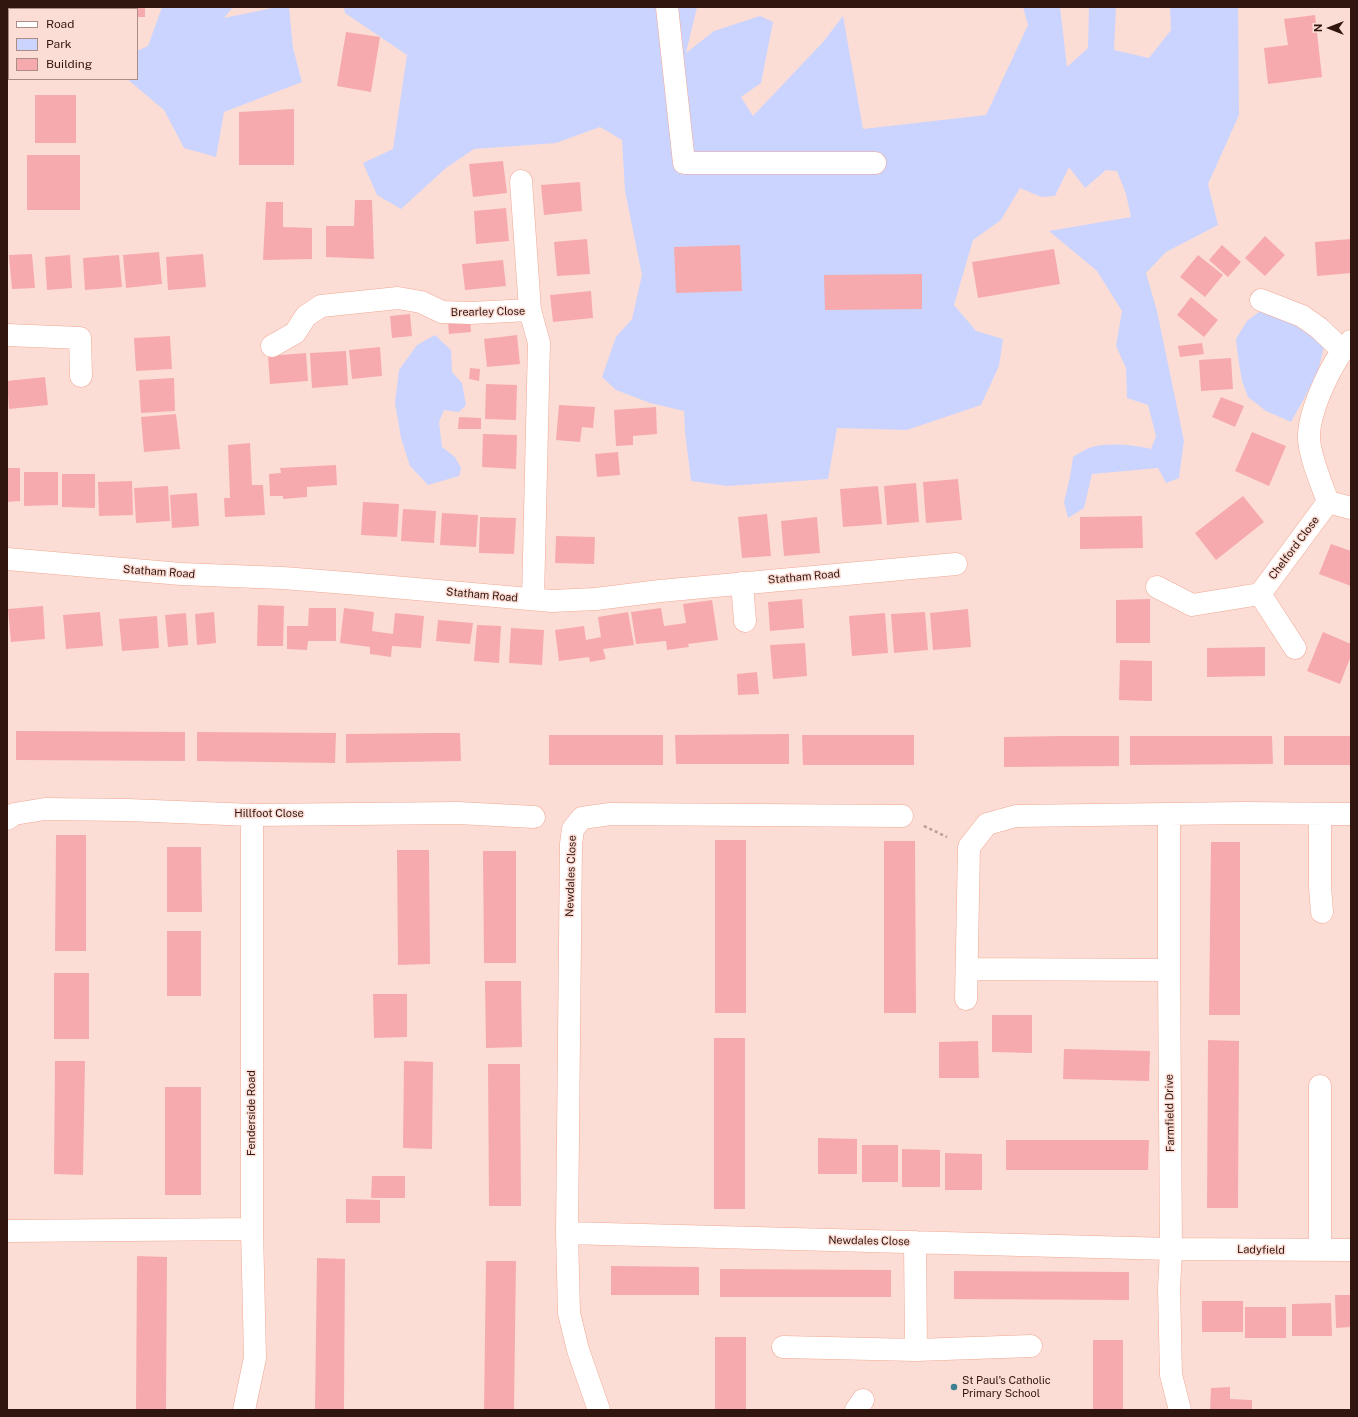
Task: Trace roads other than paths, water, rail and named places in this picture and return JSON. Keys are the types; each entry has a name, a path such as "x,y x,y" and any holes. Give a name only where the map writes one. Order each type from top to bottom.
{"street":[{"path":"668,7 684,162 875,162"},
{"path":"521,182 530,310"},
{"name":"Brearley Close","path":"272,346 295,333 306,316 321,306 398,298 421,302 442,312 470,313 530,310 539,343 533,599"},
{"path":"1261,300 1302,316 1347,346 1326,380 1313,412 1309,436 1314,462 1328,502 1351,508"},
{"path":"7,335 80,338 81,376"},
{"name":"Chelford Close","path":"1260,594 1328,502"},
{"name":"Statham Road","path":"7,559 181,574 283,578 569,601 742,583 956,564"},
{"path":"742,583 744,621"},
{"path":"1156,587 1192,605 1260,594 1295,648"},
{"name":"Hillfoot Close","path":"7,819 14,814 45,809 128,810 252,815 458,813 534,817"},
{"path":"966,1000 969,847 987,824 1016,816 1244,813 1351,814"},
{"name":"Newdales Close","path":"598,1410 578,1350 569,1313 567,1233 571,844 573,829 582,818 610,814 902,816"},
{"path":"1320,814 1320,887 1322,912"},
{"name":"Fenderside Road","path":"244,1410 255,1358 252,1229 252,815"},
{"name":"Farmfield Drive","path":"1170,815 1169,970 1171,1249 1169,1290 1171,1375 1180,1410"},
{"path":"967,969 1169,970"},
{"path":"1320,1086 1320,1250"},
{"path":"7,1231 252,1229"},
{"name":"Newdales Close","path":"567,1233 1171,1249"},
{"path":"915,1242 916,1350"},
{"name":"Ladyfield","path":"1171,1249 1351,1250"},
{"path":"783,1347 916,1350 1031,1346"}],"place":[{"name":"St Paul's Catholic Primary School","path":"954,1387"}]}
